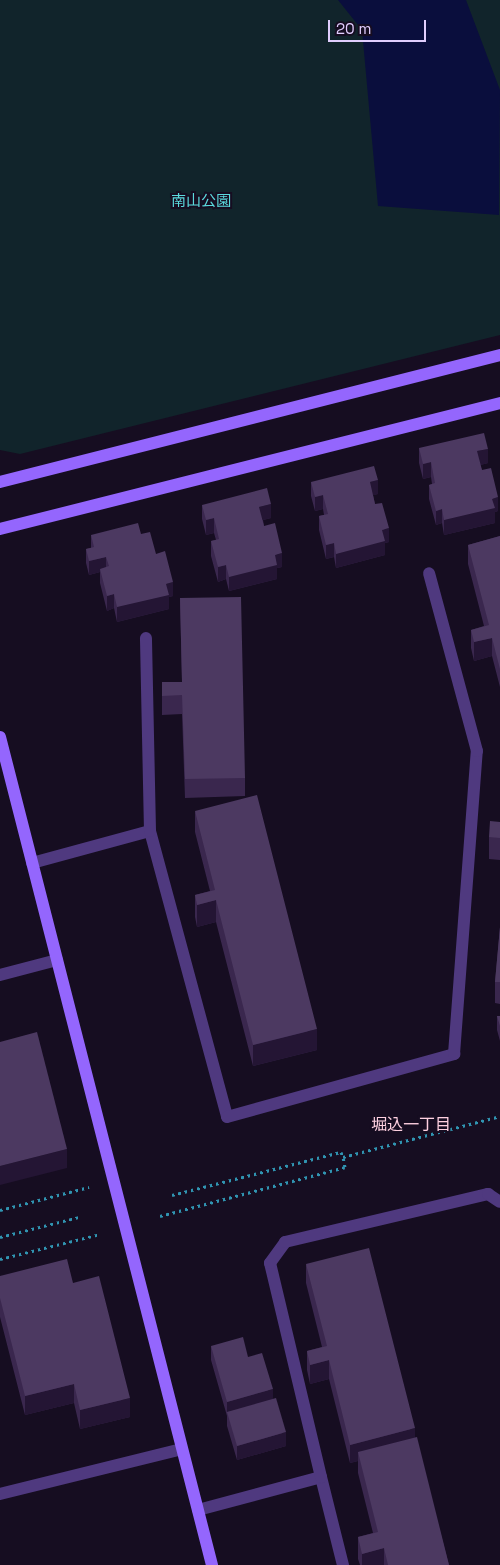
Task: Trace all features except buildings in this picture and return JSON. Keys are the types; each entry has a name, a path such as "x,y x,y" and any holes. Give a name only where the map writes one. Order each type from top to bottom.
{"street":[{"path":"0,482 500,355"},
{"path":"0,529 500,404"},
{"path":"146,638 150,831 227,1117 454,1054 477,751 429,573"},
{"path":"0,738 212,1565"},
{"path":"32,863 150,831"},
{"path":"0,975 56,960"},
{"path":"343,1565 270,1263 285,1242 488,1194 500,1202"},
{"path":"0,1494 182,1449"},
{"path":"198,1510 321,1477"}],"path":[{"path":"342,1157 500,1116"},
{"path":"160,1216 345,1167 341,1152 172,1195"},
{"path":"0,1210 89,1187"},
{"path":"0,1237 79,1217"},
{"path":"0,1258 100,1234"}],"green space":[{"name":"南山公園","path":"0,0 500,0 500,335 20,454 0,450"}],"shaded area":[{"path":"338,0 466,0 500,90 499,215 378,206 362,30"}],"district":[{"name":"堀込一丁目","path":"411,1125"}]}
